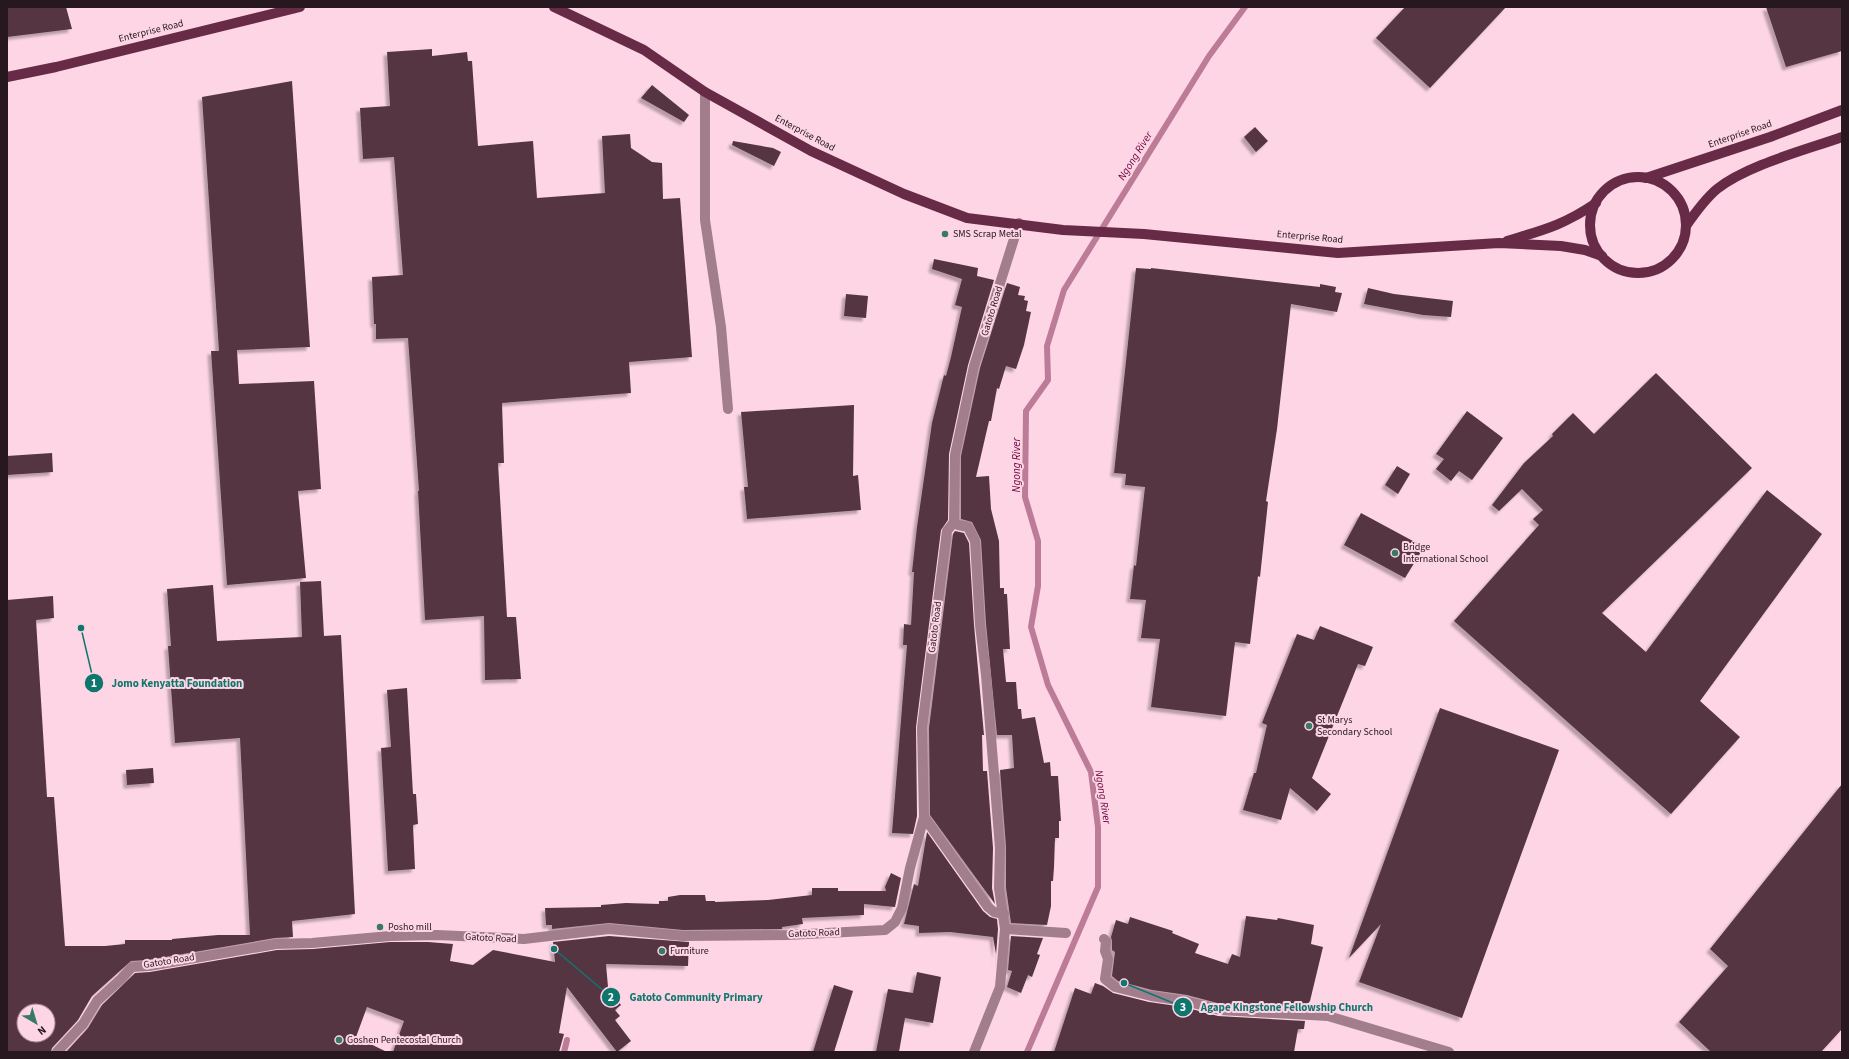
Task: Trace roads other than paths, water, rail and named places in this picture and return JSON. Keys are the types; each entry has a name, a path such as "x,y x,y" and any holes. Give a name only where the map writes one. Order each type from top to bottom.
{"main road":[{"name":"Enterprise Road","path":"7,77 56,67 300,7"},
{"name":"Enterprise Road","path":"554,7 644,50 705,92 811,151 904,194 967,218 1019,223 1063,230 1144,234 1338,253 1499,243 1561,246 1585,250 1602,256"},
{"name":"Enterprise Road","path":"1646,178 1763,139 1842,110"},
{"path":"1686,226 1701,206 1716,190 1729,181 1751,170 1842,136"},
{"path":"1646,178 1667,186 1675,194 1685,215 1685,238 1673,258 1654,270 1642,274 1620,270 1602,256 1595,246 1592,235 1592,212 1597,202 1604,193 1623,180 1646,178"},
{"name":"Enterprise Road","path":"1499,243 1557,226 1576,217 1597,202"}],"street":[{"path":"705,92 705,220 722,327 728,409"},
{"name":"Gatoto Road","path":"57,1052 82,1024 97,1000 121,979 132,966 149,966 240,949 276,944 312,943 390,936 437,935 524,939 610,929 683,936 788,935 885,930 895,922 902,908 910,868 924,817 922,728 947,531 954,522 955,455 974,366 1019,223"},
{"path":"954,522 958,525 968,527 975,541 980,625 986,674 1000,848 1000,904 1004,914 1006,929 1000,987 974,1052"},
{"path":"924,817 988,908 994,912 1004,914"},
{"path":"1006,929 1066,933"},
{"path":"1104,939 1106,941 1105,951 1108,959 1105,979 1114,987 1151,996 1185,1001 1220,1010 1328,1016 1449,1052"}],"waterway":[{"name":"Ngong River","path":"1027,1052 1098,887 1098,827 1091,772 1048,685 1031,627 1038,586 1038,541 1025,497 1026,411 1048,380 1047,346 1064,290 1209,56 1245,7"},
{"path":"564,1052 567,1040"}],"place":[{"name":"SMS Scrap Metal","path":"945,234"},
{"name":"Bridge International School","path":"1395,553"},
{"name":"Jomo Kenyatta Foundation","path":"81,628"},
{"name":"St Marys Secondary School","path":"1309,726"},
{"name":"Posho mill","path":"380,927"},
{"name":"Gatoto Community Primary","path":"554,949"},
{"name":"Furniture","path":"662,951"},
{"name":"Agape Kingstone Fellowship Church","path":"1124,983"},
{"name":"Goshen Pentecostal Church","path":"339,1040"}]}
